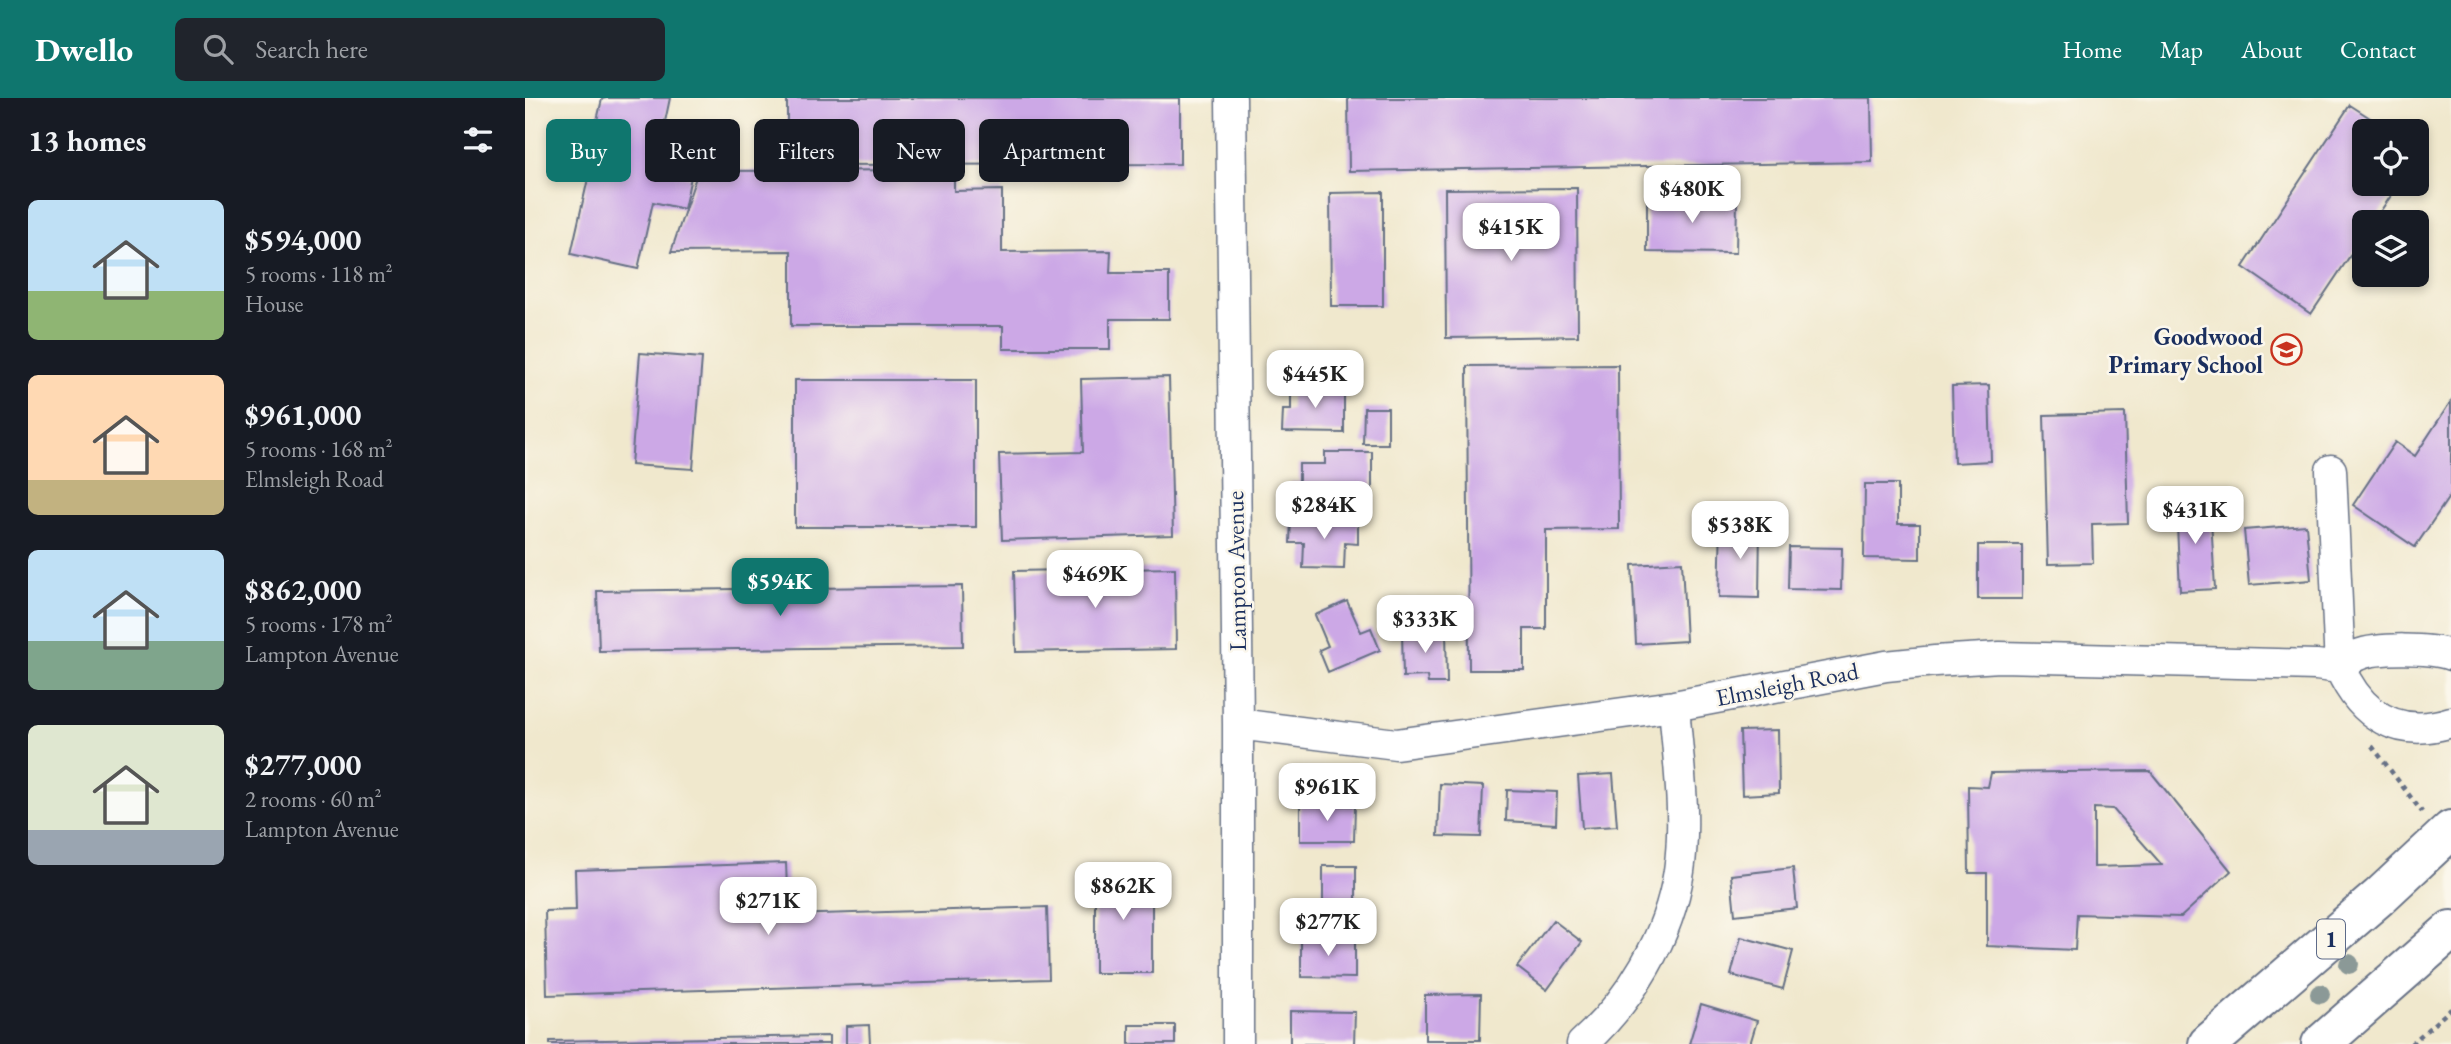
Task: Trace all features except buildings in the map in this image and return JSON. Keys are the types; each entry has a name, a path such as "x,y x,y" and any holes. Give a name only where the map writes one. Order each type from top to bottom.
{"highway":[{"name":"1","path":"2208,1044 2369,906 2451,830"},
{"path":"2321,1044 2451,929"}],"street":[{"name":"Lampton Avenue","path":"1231,98 1238,724 1238,1044"},
{"path":"2331,470 2340,668 2346,681 2369,711 2388,723 2401,727 2433,726 2451,722"},
{"path":"2340,668 2356,656 2374,651 2437,651 2451,655"},
{"name":"Elmsleigh Road","path":"1238,724 1396,744 1674,706 1887,666 1935,660 2000,657 2316,665 2340,668"},
{"path":"1582,1044 1604,1024 1628,994 1647,963 1666,918 1679,871 1681,814 1674,706"}],"path":[{"path":"2411,1044 2451,1009"}],"place":[{"name":"Goodwood Primary School","path":"2286,350"}]}
